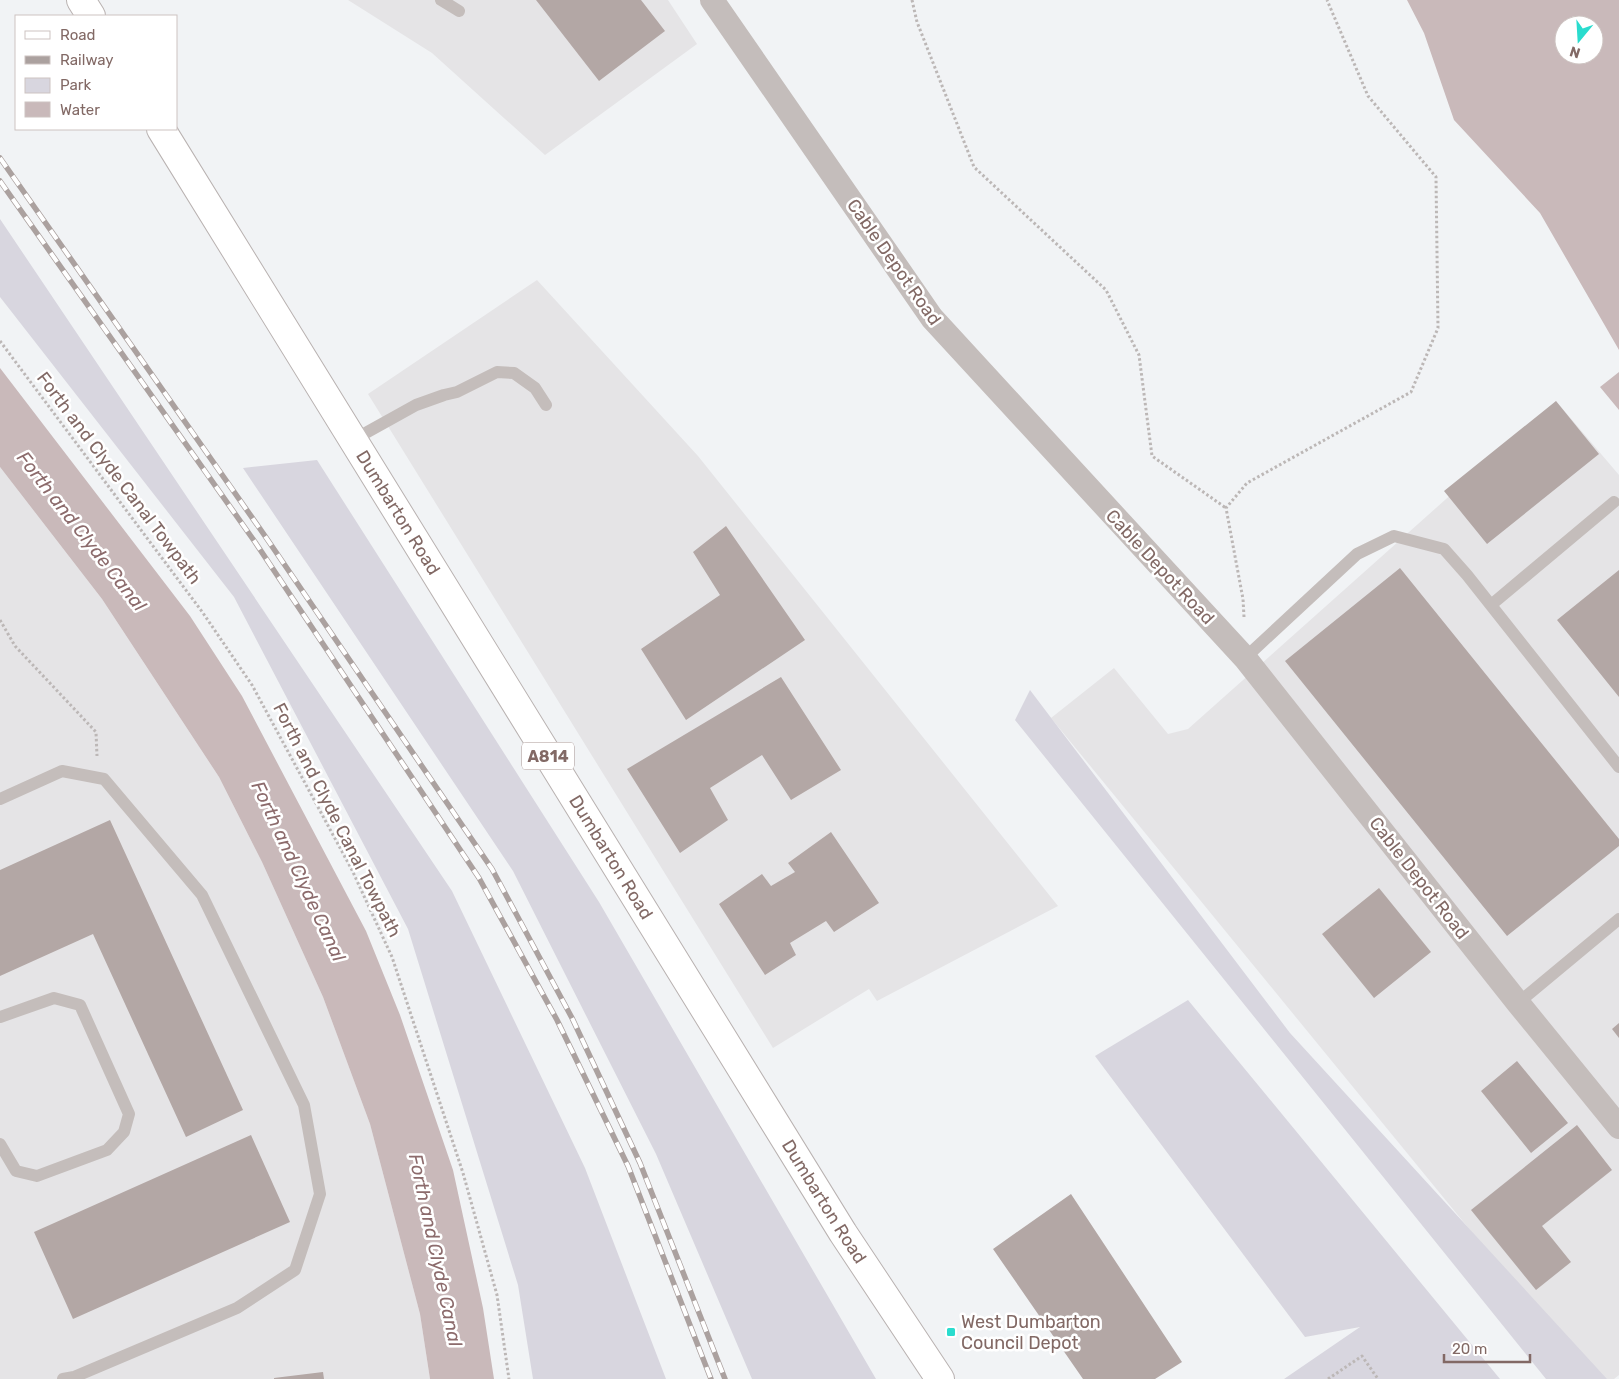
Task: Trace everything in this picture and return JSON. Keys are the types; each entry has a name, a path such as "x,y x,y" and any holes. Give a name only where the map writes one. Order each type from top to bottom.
{"main road":[{"path":"81,0 90,15"},
{"name":"Dumbarton Road","path":"162,130 843,1233 940,1379"}],"street":[{"name":"Cable Depot Road","path":"712,0 932,318 1245,658 1518,1003 1619,1127"}],"lane":[{"path":"441,0 459,12"},
{"path":"353,440 416,405 457,392 497,372 514,373 535,388 546,405"},
{"path":"1491,605 1614,502"},
{"path":"1245,658 1357,554 1394,536 1444,549 1491,605 1619,767"},
{"path":"0,799 62,771 104,779 202,895 304,1106 320,1194 295,1270 237,1308 74,1377 63,1379"},
{"path":"1518,1003 1619,918"},
{"path":"0,1017 54,998 80,1005 129,1114 124,1132 107,1150 37,1176 16,1172 0,1144"}],"path":[{"path":"912,0 917,22 974,167 1106,290 1140,355 1152,456 1226,508 1243,599 1245,658"},
{"path":"1226,508 1247,483 1411,392 1438,328 1436,177 1368,96 1327,0"},
{"name":"Forth and Clyde Canal Towpath","path":"0,341 203,613 252,685 352,870 392,957 463,1173 498,1295 509,1379"},
{"path":"0,620 15,646 96,732 98,778"},
{"path":"1328,1379 1362,1356 1378,1379"}],"shaded area":[{"path":"348,0 668,0 697,44 545,155 432,53"},
{"path":"537,280 698,456 1058,906 877,1001 869,989 773,1048 368,394"},
{"path":"1556,401 1619,475 1619,1375 1614,1379 1592,1379 1051,718 1114,668 1168,734 1188,729"},
{"path":"0,467 102,599 219,777 262,862 323,997 370,1124 420,1314 430,1379 0,1379"}],"green space":[{"path":"0,219 452,891 585,1168 666,1379 533,1379 518,1285 408,929 234,597 0,297"},
{"path":"317,460 599,902 876,1379 752,1379 656,1154 513,871 243,468"},
{"path":"1030,690 1290,1033 1607,1379 1546,1379 1015,720"},
{"path":"1188,1000 1500,1379 1284,1379 1360,1327 1305,1337 1095,1056"}],"water":[{"path":"1407,0 1619,0 1619,350 1540,213 1454,120 1424,33"},
{"name":"Forth and Clyde Canal","path":"0,368 190,616 242,696 366,931 400,1015 453,1170 483,1308 494,1379 430,1379 420,1314 370,1124 323,997 262,862 219,777 102,599 0,467"},
{"path":"1619,372 1619,410 1600,387"}],"building":[{"path":"536,0 641,0 665,31 599,81"},
{"path":"1556,401 1599,454 1487,544 1444,491"},
{"path":"726,526 805,640 686,720 641,649 720,595 693,552"},
{"path":"1400,568 1619,839 1619,846 1507,936 1285,661"},
{"path":"1619,570 1619,697 1557,620"},
{"path":"781,677 841,770 791,800 762,755 710,788 728,820 680,853 627,769"},
{"path":"110,820 243,1110 186,1137 93,934 0,976 0,870"},
{"path":"831,832 879,903 834,932 826,921 790,943 796,955 765,975 719,904 762,874 771,886 795,872 788,863"},
{"path":"1379,888 1431,952 1374,998 1322,934"},
{"path":"1619,1023 1619,1038 1612,1029"},
{"path":"1517,1061 1568,1123 1531,1153 1481,1091"},
{"path":"1577,1125 1612,1170 1542,1226 1571,1262 1536,1290 1471,1210"},
{"path":"251,1135 290,1222 73,1319 34,1232"},
{"path":"1071,1194 1182,1362 1155,1379 1083,1379 993,1249"},
{"path":"323,1372 324,1379 274,1379 274,1378"}],"railway":[{"path":"0,158 265,536 492,869 572,1018 640,1163 725,1379"},
{"path":"0,181 255,542 479,878 557,1020 628,1166 711,1379"}],"place":[{"name":"West Dumbarton Council Depot","path":"951,1332"}]}
